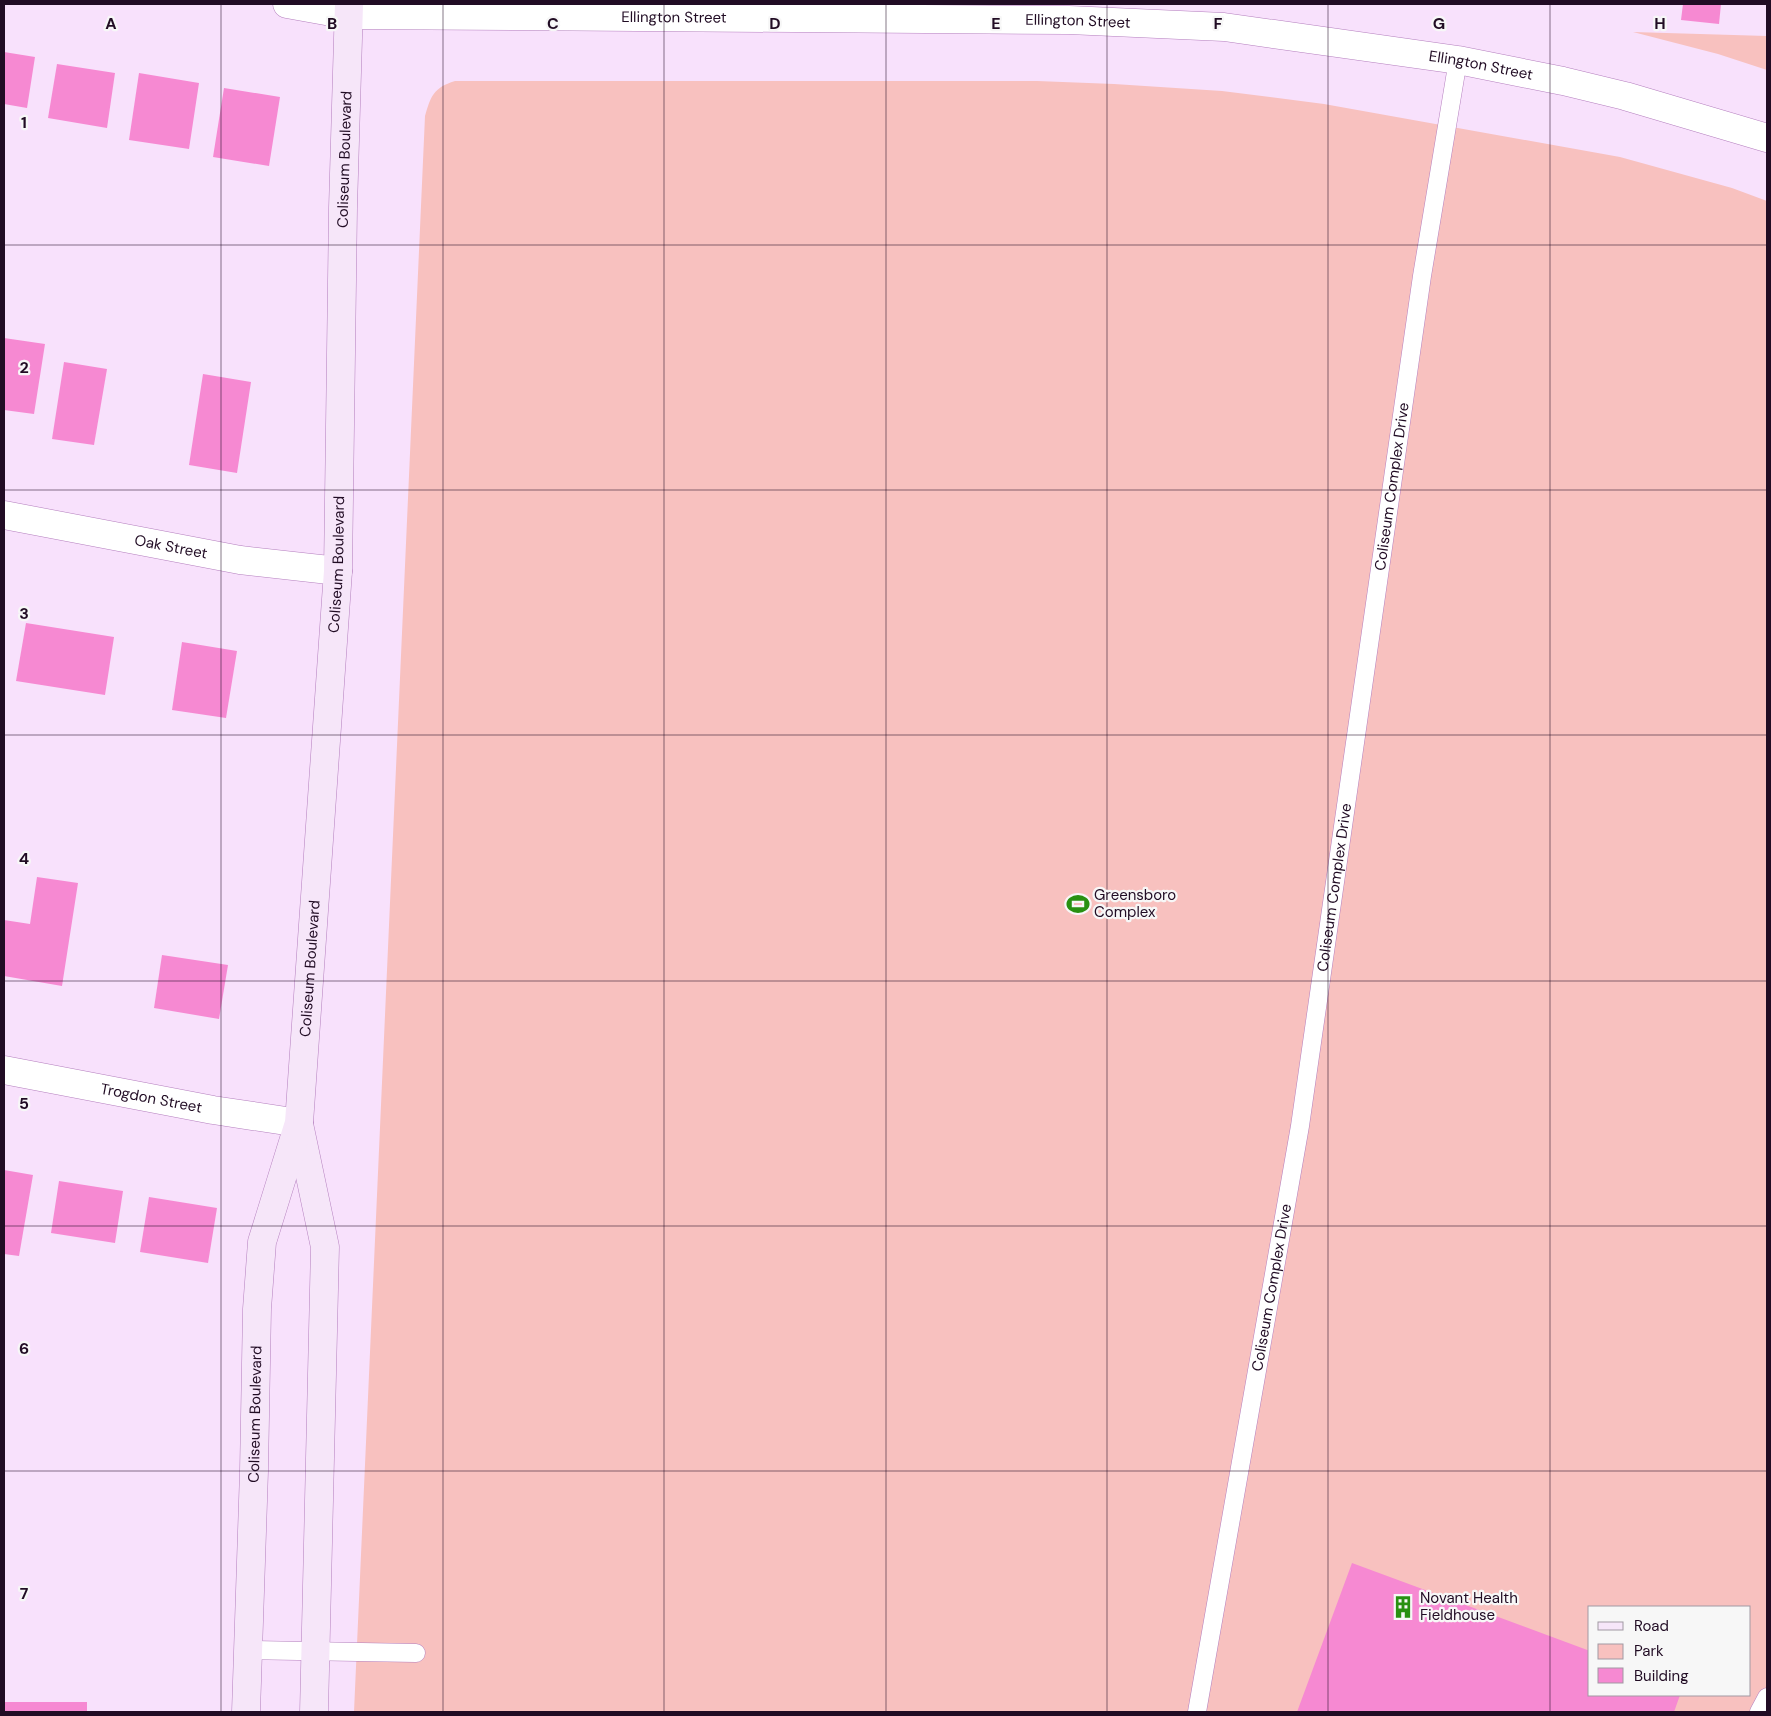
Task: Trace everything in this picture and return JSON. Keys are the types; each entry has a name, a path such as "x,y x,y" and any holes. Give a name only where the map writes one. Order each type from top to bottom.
{"main road":[{"name":"Coliseum Boulevard","path":"246,1712 257,1309 262,1242 299,1123 338,571 348,10"},
{"name":"Coliseum Boulevard","path":"299,1123 325,1247 314,1712"}],"street":[{"name":"Ellington Street","path":"287,4 348,10 1069,20 1224,28 1458,60 1564,81 1625,96 1767,138"},
{"name":"Oak Street","path":"4,515 240,560 338,571"},
{"name":"Trogdon Street","path":"4,1070 213,1110 299,1123"}],"lane":[{"name":"Coliseum Complex Drive","path":"1197,1712 1300,1126 1422,276 1458,60"},
{"path":"247,1650 416,1653"},
{"path":"1759,1712 1767,1697"}],"green space":[{"path":"1633,32 1767,36 1767,70 1718,54"},
{"name":"Greensboro Complex","path":"455,81 1037,81 1222,91 1324,104 1620,157 1732,188 1767,201 1767,1712 354,1712 425,116 431,98 442,87"}],"building":[{"path":"1683,4 1721,4 1719,24 1681,20"},
{"path":"4,52 35,57 27,108 4,104"},
{"path":"57,64 115,73 107,128 48,118"},
{"path":"139,73 199,83 189,149 129,140"},
{"path":"224,88 280,97 269,166 213,157"},
{"path":"4,338 45,344 34,414 4,410"},
{"path":"64,362 107,369 94,445 52,439"},
{"path":"203,374 251,382 237,473 189,465"},
{"path":"26,623 114,637 105,695 16,681"},
{"path":"182,642 237,651 226,718 172,710"},
{"path":"37,877 78,883 62,986 4,976 4,920 30,924"},
{"path":"162,955 228,965 219,1019 154,1008"},
{"path":"4,1170 33,1175 19,1256 4,1254"},
{"path":"59,1181 123,1191 115,1243 51,1233"},
{"path":"149,1197 217,1208 208,1263 140,1252"},
{"name":"Novant Health Fieldhouse","path":"1352,1563 1588,1650 1588,1696 1680,1696 1674,1712 1297,1712"},
{"path":"4,1702 87,1702 87,1712 4,1712"}],"place":[{"name":"Greensboro Complex","path":"1078,904"},
{"name":"Novant Health Fieldhouse","path":"1403,1607"}]}
